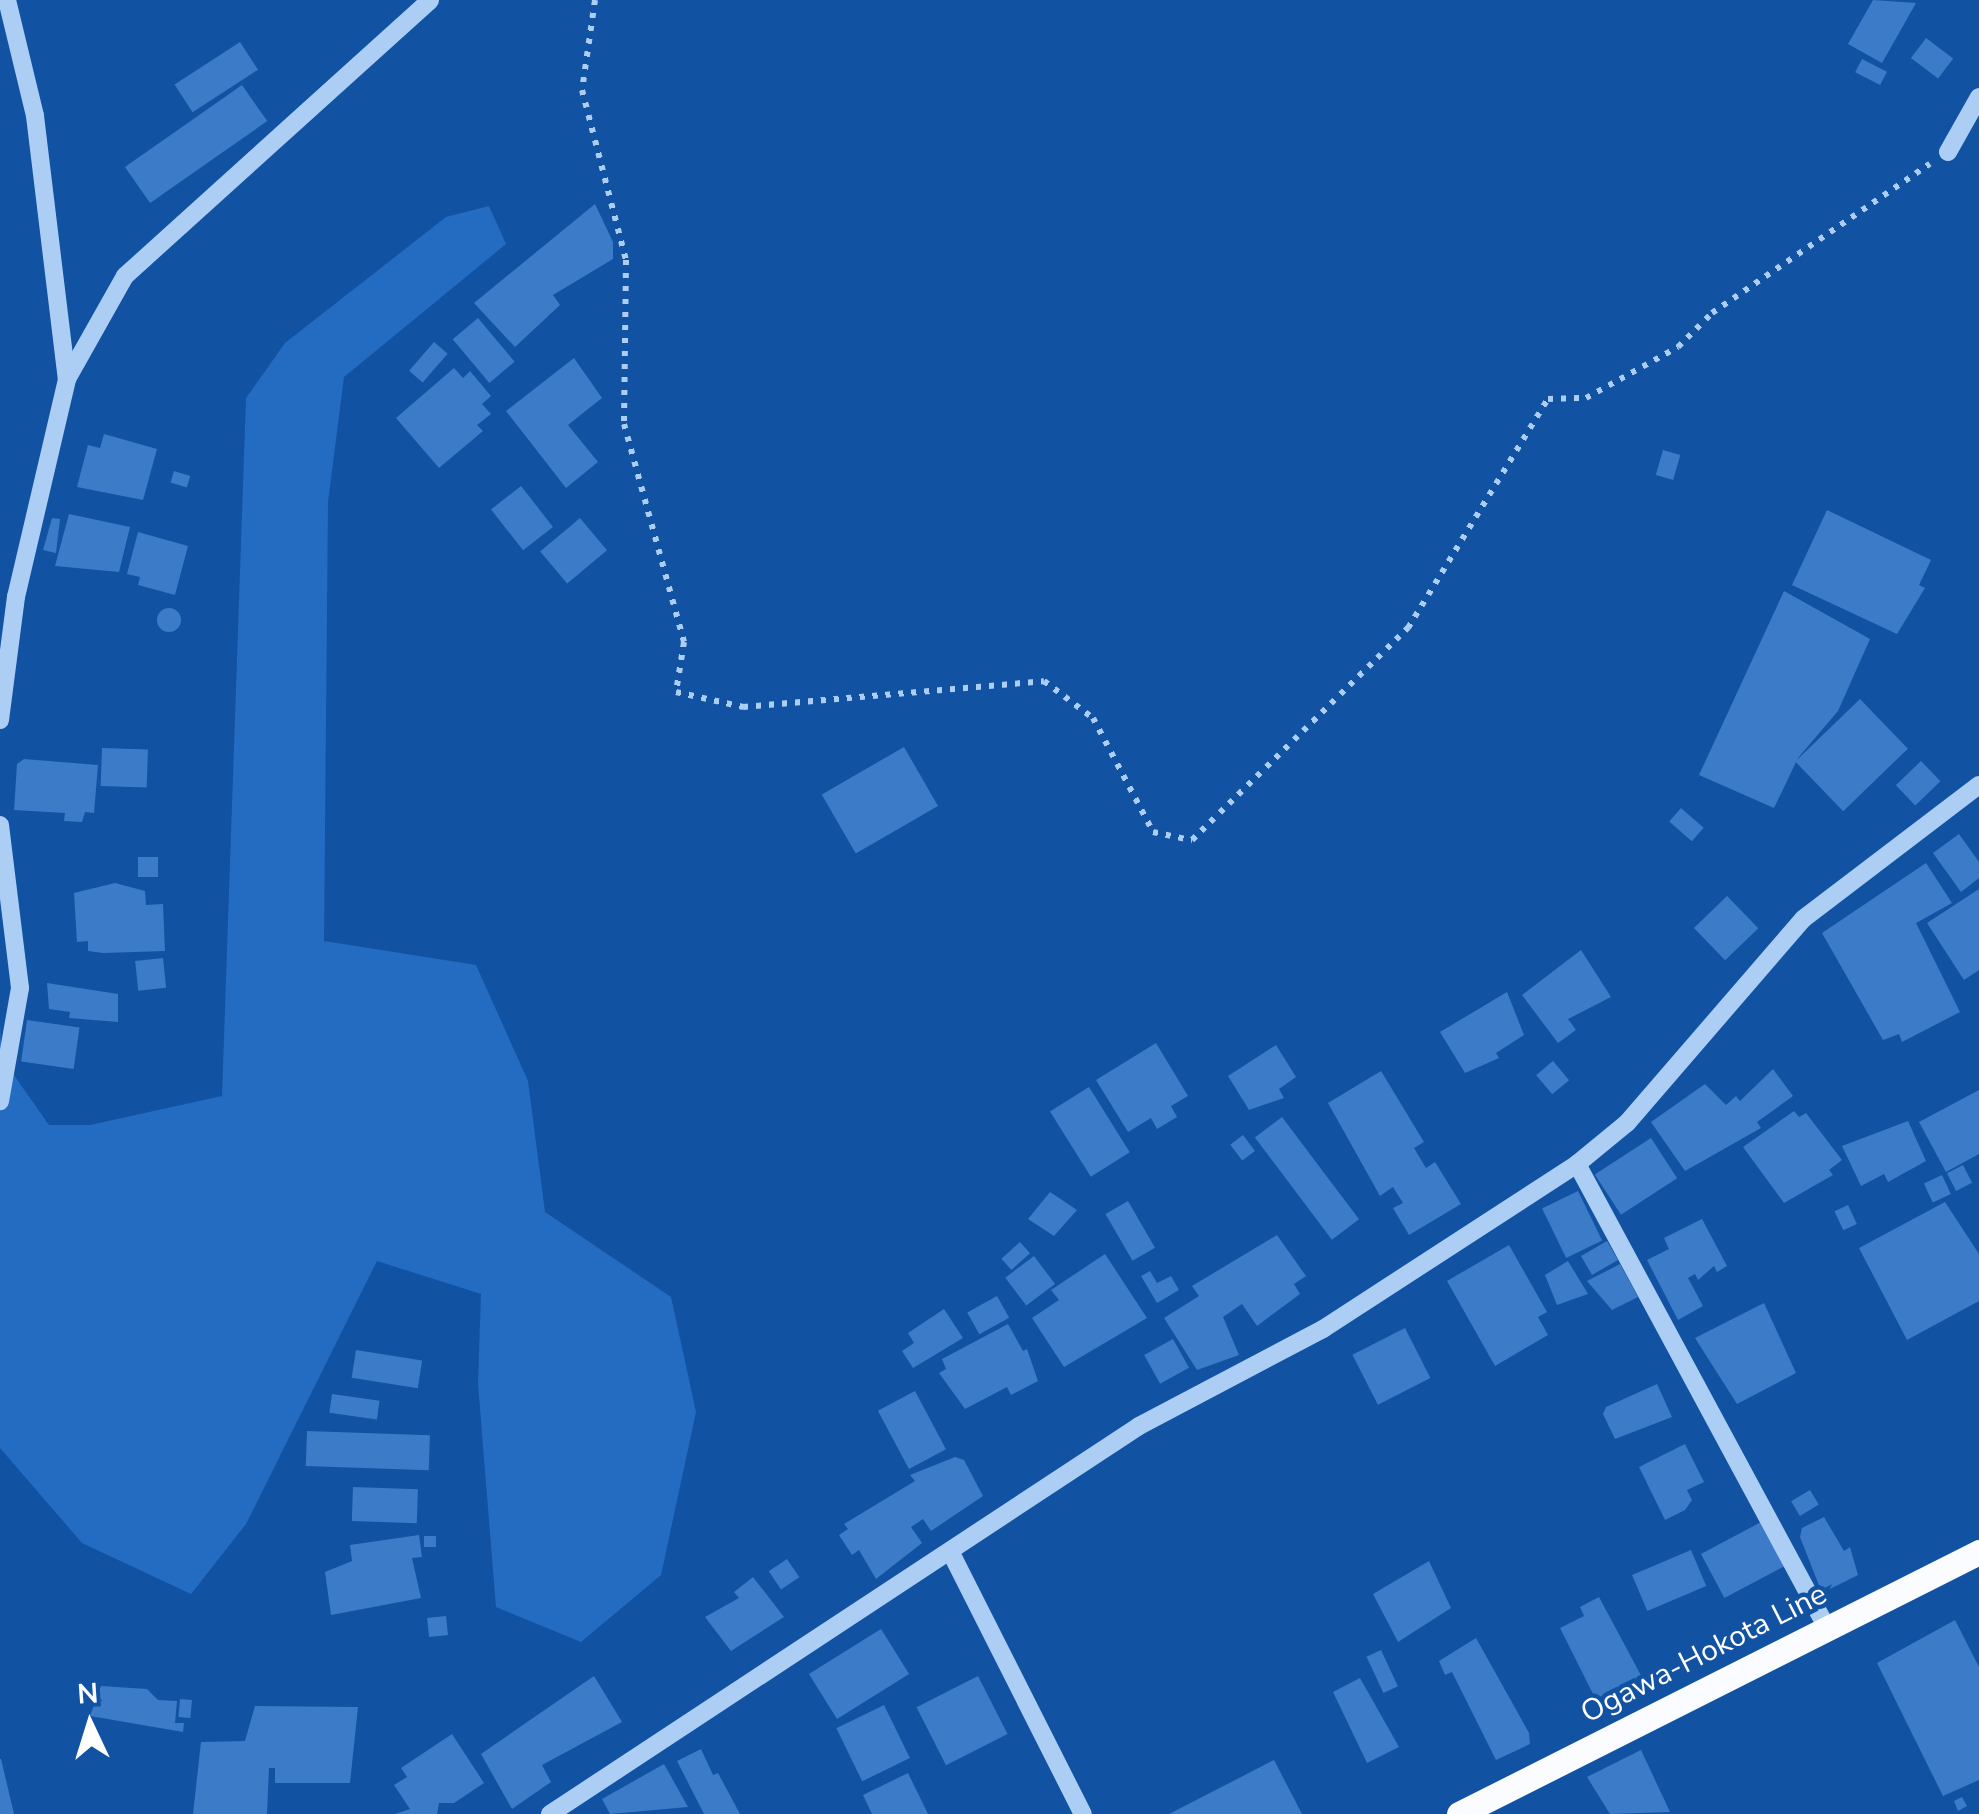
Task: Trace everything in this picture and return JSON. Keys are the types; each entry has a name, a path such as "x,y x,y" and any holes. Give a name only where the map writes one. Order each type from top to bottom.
{"main road":[{"name":"Ogawa-Hokota Line","path":"1460,1814 1979,1552"}],"street":[{"path":"8,0 35,116 67,378"},
{"path":"0,720 16,597 67,378 124,276 430,0"},
{"path":"1948,152 1979,97"},
{"path":"550,1814 1138,1426 1322,1329 1577,1164 1628,1123 1803,919 1975,797"},
{"path":"0,825 20,988 0,1102"},
{"path":"1577,1164 1827,1628"},
{"path":"951,1552 1083,1814"}],"path":[{"path":"595,0 582,90 626,260 624,424 684,642 676,692 743,707 1044,682 1093,718 1153,832 1192,840 1408,628 1548,399 1586,398 1678,347 1712,313 1948,152"}],"shaded area":[{"path":"489,206 506,244 344,377 328,502 324,941 476,965 528,1081 545,1212 671,1297 696,1412 661,1575 581,1642 496,1607 478,1384 481,1294 377,1261 246,1524 191,1594 82,1543 0,1448 0,1024 2,1058 49,1125 90,1125 222,1096 246,398 285,343 446,217"}],"building":[{"path":"1873,0 1916,3 1882,63 1848,44"},
{"path":"1926,38 1953,58 1938,78 1911,58"},
{"path":"240,42 258,70 193,112 175,84"},
{"path":"1862,59 1887,72 1880,85 1855,72"},
{"path":"242,85 267,121 150,203 125,167"},
{"path":"595,204 613,242 613,259 553,295 560,305 515,347 474,303"},
{"path":"478,318 515,362 489,383 453,339"},
{"path":"434,342 448,354 423,382 409,371"},
{"path":"574,358 602,398 568,425 598,462 566,488 506,411"},
{"path":"454,368 463,378 470,371 491,396 482,404 491,414 477,425 483,431 439,468 396,418"},
{"path":"104,434 157,449 143,500 77,487 88,445 100,448"},
{"path":"1663,450 1680,455 1673,480 1656,475"},
{"path":"174,471 190,476 187,487 170,482"},
{"path":"521,486 553,527 523,550 491,509"},
{"path":"1827,510 1931,560 1919,585 1925,588 1897,634 1792,585"},
{"path":"69,514 130,527 119,572 55,566"},
{"path":"52,518 60,519 56,553 43,550"},
{"path":"580,518 607,550 567,584 540,551"},
{"path":"138,532 188,546 175,595 138,585 140,577 127,574"},
{"path":"1784,591 1870,639 1838,711 1798,758 1774,808 1699,775"},
{"path":"169,608 181,620 169,632 157,620"},
{"path":"1860,699 1908,749 1843,811 1795,762"},
{"path":"904,747 938,806 856,853 822,795"},
{"path":"102,748 148,750 147,788 101,786"},
{"path":"24,759 98,765 94,813 85,812 82,822 64,821 65,813 14,810 17,764"},
{"path":"1921,761 1940,781 1915,805 1896,785"},
{"path":"1681,808 1704,828 1692,841 1669,822"},
{"path":"1959,834 1979,862 1979,878 1961,892 1933,853"},
{"path":"138,857 158,857 158,877 138,877"},
{"path":"1926,863 1952,903 1916,923 1960,1012 1902,1042 1899,1034 1883,1040 1822,933"},
{"path":"115,883 145,891 146,905 163,904 165,951 103,953 88,951 88,941 77,942 74,893"},
{"path":"1979,889 1979,970 1964,980 1927,923"},
{"path":"1727,896 1758,928 1725,960 1694,928"},
{"path":"1581,950 1611,997 1568,1019 1576,1030 1558,1043 1522,995"},
{"path":"163,958 166,988 138,991 135,961"},
{"path":"47,983 118,994 118,1022 69,1018 70,1012 49,1009"},
{"path":"1507,992 1524,1035 1496,1053 1499,1058 1465,1073 1440,1032"},
{"path":"27,1020 79,1027 74,1069 21,1062"},
{"path":"1156,1043 1188,1096 1171,1106 1177,1117 1157,1129 1151,1118 1128,1132 1096,1080"},
{"path":"1276,1045 1296,1077 1279,1089 1284,1098 1249,1110 1228,1076"},
{"path":"1553,1061 1569,1080 1552,1094 1536,1075"},
{"path":"1773,1069 1793,1096 1757,1122 1761,1128 1685,1171 1651,1122 1705,1084 1726,1105 1736,1096 1740,1101"},
{"path":"1381,1071 1424,1142 1414,1148 1426,1168 1435,1162 1461,1204 1409,1235 1393,1208 1403,1203 1393,1187 1380,1196 1328,1103"},
{"path":"1089,1087 1130,1152 1091,1177 1050,1111"},
{"path":"1979,1090 1979,1154 1946,1172 1919,1122"},
{"path":"1794,1111 1799,1117 1806,1113 1842,1160 1829,1170 1833,1175 1784,1203 1743,1147"},
{"path":"1282,1117 1359,1219 1332,1240 1255,1137"},
{"path":"1908,1121 1926,1161 1888,1182 1884,1174 1861,1186 1842,1146"},
{"path":"1243,1135 1255,1151 1242,1161 1230,1145"},
{"path":"1651,1138 1677,1178 1621,1215 1595,1174"},
{"path":"1963,1165 1972,1183 1956,1191 1947,1173"},
{"path":"1942,1175 1951,1194 1933,1202 1924,1183"},
{"path":"1578,1191 1602,1240 1566,1258 1542,1209"},
{"path":"1050,1192 1077,1210 1054,1236 1028,1219"},
{"path":"1128,1201 1155,1248 1132,1261 1105,1214"},
{"path":"1945,1202 1979,1254 1979,1301 1907,1340 1859,1248"},
{"path":"1848,1205 1857,1224 1843,1230 1834,1211"},
{"path":"1702,1219 1727,1266 1717,1272 1714,1266 1698,1280 1695,1274 1688,1278 1703,1306 1678,1320 1647,1260 1669,1249 1664,1238"},
{"path":"1277,1235 1306,1276 1294,1284 1300,1294 1257,1326 1242,1304 1223,1317 1239,1355 1197,1370 1164,1318 1199,1296 1192,1286"},
{"path":"1607,1241 1618,1260 1592,1275 1581,1256"},
{"path":"1020,1242 1030,1253 1011,1270 1001,1259"},
{"path":"1509,1245 1547,1312 1538,1317 1548,1335 1495,1366 1447,1281"},
{"path":"1105,1254 1147,1318 1064,1367 1032,1318 1059,1300 1051,1290"},
{"path":"1034,1256 1055,1284 1026,1306 1005,1278"},
{"path":"1568,1261 1588,1294 1557,1305 1545,1275"},
{"path":"1620,1264 1638,1297 1612,1310 1587,1281"},
{"path":"1150,1271 1157,1283 1171,1276 1179,1290 1157,1303 1141,1276"},
{"path":"997,1296 1009,1318 979,1334 967,1312"},
{"path":"1764,1303 1796,1373 1737,1404 1695,1338"},
{"path":"944,1309 963,1338 913,1368 902,1351 914,1343 908,1333"},
{"path":"1008,1324 1023,1351 1027,1349 1038,1381 1011,1395 1007,1387 965,1409 939,1373 946,1369 942,1359"},
{"path":"1405,1328 1430,1378 1378,1405 1352,1355"},
{"path":"1173,1339 1189,1368 1160,1384 1144,1355"},
{"path":"356,1350 422,1360 418,1388 352,1378"},
{"path":"1657,1384 1672,1417 1615,1439 1603,1414 1606,1407"},
{"path":"915,1391 946,1449 909,1469 878,1411"},
{"path":"332,1394 380,1401 377,1419 329,1413"},
{"path":"307,1431 430,1435 429,1470 306,1466"},
{"path":"1685,1444 1704,1482 1687,1490 1692,1500 1685,1510 1665,1520 1639,1467"},
{"path":"955,1457 964,1460 983,1496 931,1531 923,1519 911,1527 922,1543 876,1579 859,1550 852,1555 839,1535 848,1529 844,1524 915,1481 910,1475"},
{"path":"353,1487 418,1489 417,1523 352,1521"},
{"path":"1810,1490 1819,1505 1800,1516 1791,1501"},
{"path":"1824,1517 1844,1551 1850,1547 1858,1575 1822,1593 1800,1537 1802,1528"},
{"path":"1761,1522 1784,1566 1724,1598 1701,1554"},
{"path":"419,1535 422,1557 412,1558 421,1598 331,1615 325,1572 352,1561 350,1545"},
{"path":"424,1536 436,1536 436,1547 424,1547"},
{"path":"1691,1550 1706,1586 1647,1611 1632,1575"},
{"path":"787,1559 799,1577 781,1590 769,1571"},
{"path":"1429,1561 1451,1608 1398,1642 1373,1594"},
{"path":"753,1577 784,1617 731,1651 705,1617 739,1598 734,1592"},
{"path":"1599,1597 1644,1681 1598,1704 1560,1628 1584,1616 1580,1607"},
{"path":"446,1616 448,1635 429,1637 427,1618"},
{"path":"1955,1620 1979,1667 1979,1780 1943,1796 1877,1663"},
{"path":"881,1629 909,1674 837,1719 809,1674"},
{"path":"1476,1638 1529,1733 1530,1744 1496,1760 1452,1672 1445,1675 1439,1661"},
{"path":"1381,1650 1398,1686 1383,1693 1366,1657"},
{"path":"594,1676 622,1722 542,1765 551,1782 512,1809 481,1754"},
{"path":"978,1676 1008,1734 946,1765 917,1707"},
{"path":"1360,1678 1399,1747 1367,1763 1333,1692"},
{"path":"101,1686 147,1689 158,1700 177,1701 175,1723 184,1723 183,1732 90,1716"},
{"path":"180,1699 192,1700 190,1718 178,1717"},
{"path":"884,1705 910,1758 862,1781 836,1728"},
{"path":"255,1706 358,1707 350,1783 275,1783 275,1768 269,1768 267,1814 193,1814 201,1742 245,1741"},
{"path":"452,1734 484,1783 454,1803 439,1803 437,1814 395,1814 410,1809 394,1785 407,1777 401,1768"},
{"path":"701,1749 713,1775 718,1773 740,1814 704,1814 677,1761"},
{"path":"1641,1750 1670,1812 1610,1814 1587,1777"},
{"path":"1,1759 14,1814 0,1814"},
{"path":"1274,1760 1302,1814 1169,1814"},
{"path":"664,1764 688,1807 610,1814 602,1799"},
{"path":"908,1773 928,1814 872,1814 863,1795"},
{"path":"1962,1797 1967,1806 1958,1811 1954,1801"}]}
